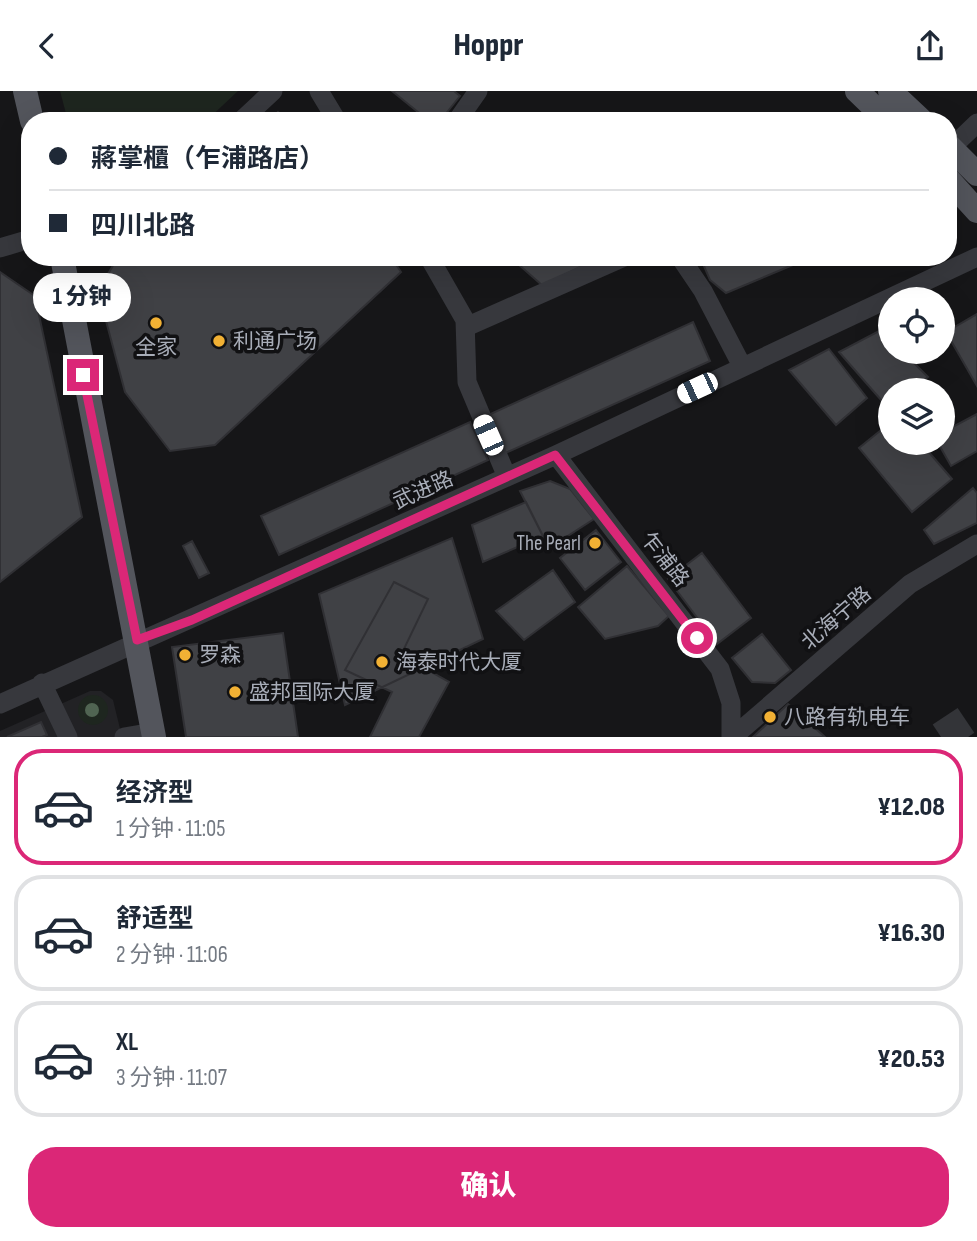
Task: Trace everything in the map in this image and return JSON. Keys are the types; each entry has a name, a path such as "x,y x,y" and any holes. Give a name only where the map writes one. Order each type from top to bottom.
{"main road":[{"path":"25,91 30,112"},
{"path":"858,91 879,112"},
{"path":"890,91 912,112"},
{"path":"957,154 977,174"},
{"path":"957,189 977,211"},
{"path":"64,266 87,399 114,516 154,734"}],"street":[{"path":"251,112 273,91"},
{"path":"319,91 332,112"},
{"path":"463,112 478,91"},
{"path":"957,141 977,123"},
{"path":"0,248 21,242"},
{"name":"武进路","path":"0,704 137,640 192,620 507,477 742,366 809,338 977,257"},
{"path":"434,266 466,327 466,372 470,393 507,477"},
{"path":"466,327 604,266"},
{"path":"686,266 703,291 742,366"},
{"name":"乍浦路","path":"555,455 720,669 732,703 732,737"},
{"name":"北海宁路","path":"732,737 910,585 977,544"},
{"path":"42,683 68,737"},
{"path":"124,737 154,734"}],"shaded area":[{"path":"60,91 238,91 216,112 66,112"},
{"path":"90,691 101,691 113,700 122,737 0,737 0,731"},
{"path":"93,695 99,696 107,704 107,716 99,724 93,725 87,724 79,716 78,710 79,704 87,696"}],"building":[{"path":"392,91 454,91 460,96 447,112 418,112"},
{"name":"利通广场","path":"113,266 397,266 401,272 215,445 170,451 125,392 98,291"},
{"path":"520,266 582,266 543,286"},
{"path":"704,266 790,266 726,293 710,280"},
{"path":"0,272 35,296 82,517 0,582"},
{"path":"977,314 977,386 955,348 955,327"},
{"path":"693,322 710,361 501,455 484,417"},
{"path":"878,332 878,364 915,364 928,377 878,378 878,396 839,352"},
{"path":"829,349 867,398 836,425 789,370"},
{"path":"977,414 977,451 951,466 945,455 955,455 955,426"},
{"path":"470,422 488,460 279,555 261,516"},
{"path":"878,433 878,455 931,455 952,479 912,512 859,448"},
{"path":"550,481 570,489 594,519 549,548 520,491"},
{"path":"973,488 977,493 977,523 934,544 924,530"},
{"path":"526,502 543,536 483,562 472,525"},
{"path":"596,530 621,562 585,590 560,558"},
{"path":"452,538 483,639 345,705 319,594"},
{"path":"192,541 209,573 199,578 183,546"},
{"path":"702,553 751,618 717,644 668,579"},
{"path":"627,566 669,616 658,626 605,639 578,607"},
{"path":"553,570 575,602 524,640 496,611"},
{"name":"海泰时代大厦","path":"394,582 428,599 401,655 449,682 419,737 370,737 392,692 345,670"},
{"name":"盛邦国际大厦","path":"283,633 298,737 186,737 172,647"},
{"path":"762,634 791,670 775,683 752,682 732,658"},
{"path":"788,704 825,737 753,737"},
{"path":"41,722 47,735 7,737"}],"tunnel":[{"path":"941,737 977,713"}],"place":[{"name":"全家","path":"156,323"},
{"name":"利通广场","path":"219,341"},
{"name":"The Pearl","path":"595,543"},
{"name":"罗森","path":"185,655"},
{"name":"海泰时代大厦","path":"382,662"},
{"name":"盛邦国际大厦","path":"235,692"},
{"name":"八路有轨电车","path":"770,717"}],"route":[{"path":"83,375 114,516 137,640 192,620 555,455 697,638"}]}
